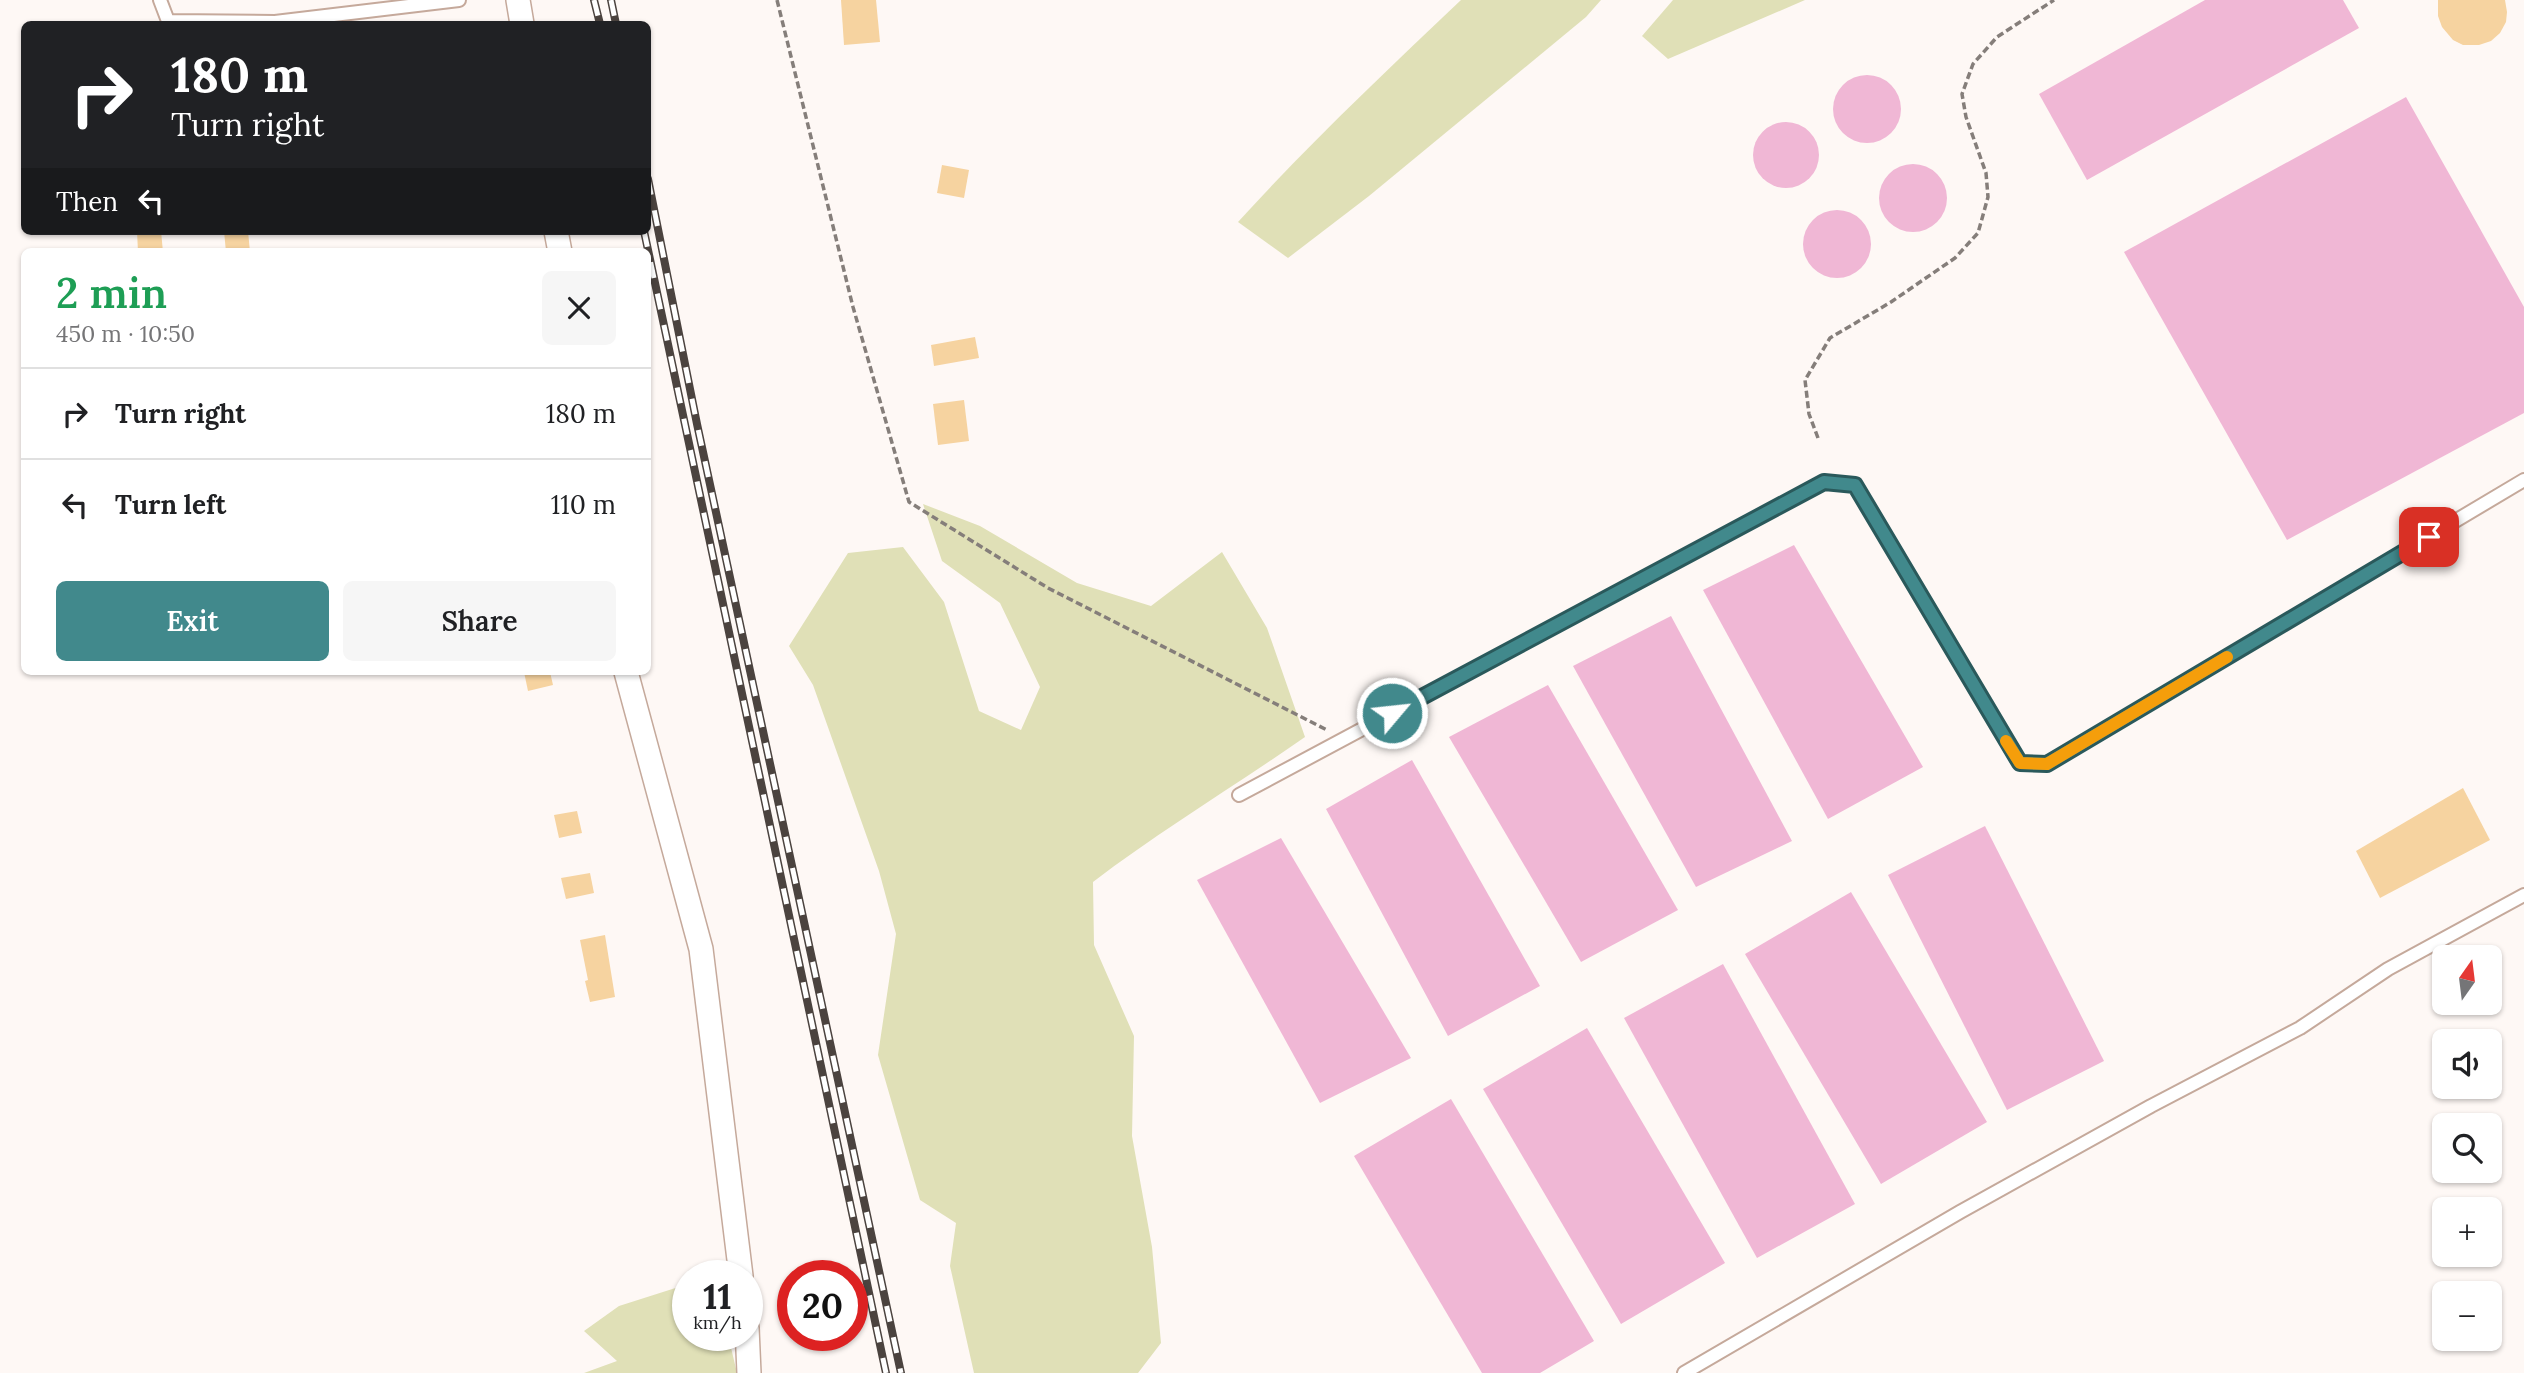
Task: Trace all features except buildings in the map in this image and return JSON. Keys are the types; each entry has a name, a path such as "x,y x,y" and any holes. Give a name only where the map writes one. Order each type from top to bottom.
{"street":[{"path":"517,0 521,21"},
{"path":"627,675 701,949 739,1260"},
{"path":"748,1351 749,1373"}],"lane":[{"path":"160,0 168,21"},
{"path":"283,21 459,0"},
{"path":"1239,795 1824,482 1855,485 2020,763 2047,764 2524,480"},
{"path":"1684,1373 1972,1206 2151,1106 2300,1028 2388,970 2524,895"}],"path":[{"path":"777,0 853,307 909,502 1048,588 1344,739"},
{"path":"1818,438 1809,414 1805,380 1830,338 1891,302 1955,258 1978,233 1988,197 1986,173 1966,117 1962,94 1973,64 1997,37 2054,0"}],"green space":[{"path":"1461,0 1601,0 1586,17 1369,196 1288,258 1238,222 1320,136"},
{"path":"1673,0 1805,0 1668,59 1642,36"},
{"path":"923,504 980,526 1077,583 1151,606 1222,552 1267,628 1305,737 1093,882 1094,945 1134,1036 1132,1136 1152,1247 1161,1343 1138,1373 974,1373 950,1266 956,1223 920,1200 878,1055 896,934 879,871 813,685 789,646 848,553 903,547 944,602 979,711 1021,730 1040,687 1000,603 942,561"},
{"path":"672,1289 672,1351 732,1351 737,1373 584,1373 617,1361 584,1331 619,1306"}],"shaded area":[{"path":"2205,0 2343,0 2359,28 2087,180 2039,94"},
{"path":"1860,75 1874,75 1886,80 1896,90 1901,109 1896,128 1886,138 1874,143 1860,143 1848,138 1838,128 1833,116 1833,102 1838,90 1848,80"},
{"path":"2406,97 2524,307 2524,413 2287,540 2124,252"},
{"path":"1786,122 1799,124 1814,137 1819,155 1817,168 1804,183 1786,188 1773,186 1758,173 1753,155 1755,142 1768,127"},
{"path":"1906,164 1920,164 1932,169 1942,179 1947,198 1942,217 1932,227 1920,232 1906,232 1894,227 1884,217 1879,205 1879,191 1884,179 1894,169"},
{"path":"1830,210 1844,210 1856,215 1866,225 1871,244 1866,263 1856,273 1844,278 1830,278 1818,273 1808,263 1803,251 1803,237 1808,225 1818,215"},
{"path":"1794,545 1923,767 1828,819 1703,590"},
{"path":"1671,616 1792,841 1696,887 1573,666"},
{"path":"1548,685 1678,910 1581,962 1449,737"},
{"path":"1412,760 1540,986 1448,1036 1326,809"},
{"path":"1985,826 2104,1061 2007,1110 1888,875"},
{"path":"1281,838 1411,1058 1320,1103 1197,880"},
{"path":"1851,892 1987,1122 1881,1184 1745,954"},
{"path":"1723,964 1855,1204 1757,1258 1624,1018"},
{"path":"1587,1028 1725,1263 1621,1324 1483,1089"},
{"path":"1451,1099 1594,1341 1540,1373 1482,1373 1354,1156"}],"railway":[{"path":"594,0 599,21"},
{"path":"611,0 615,21"},
{"path":"651,194 697,424 901,1373"},
{"path":"645,235 648,248"},
{"path":"651,264 886,1373"}],"slow traffic":[{"path":"2006,741 2020,763 2047,764 2227,657"}],"route":[{"path":"1392,713 1824,482 1855,485 2020,763 2047,764 2429,537"}]}
